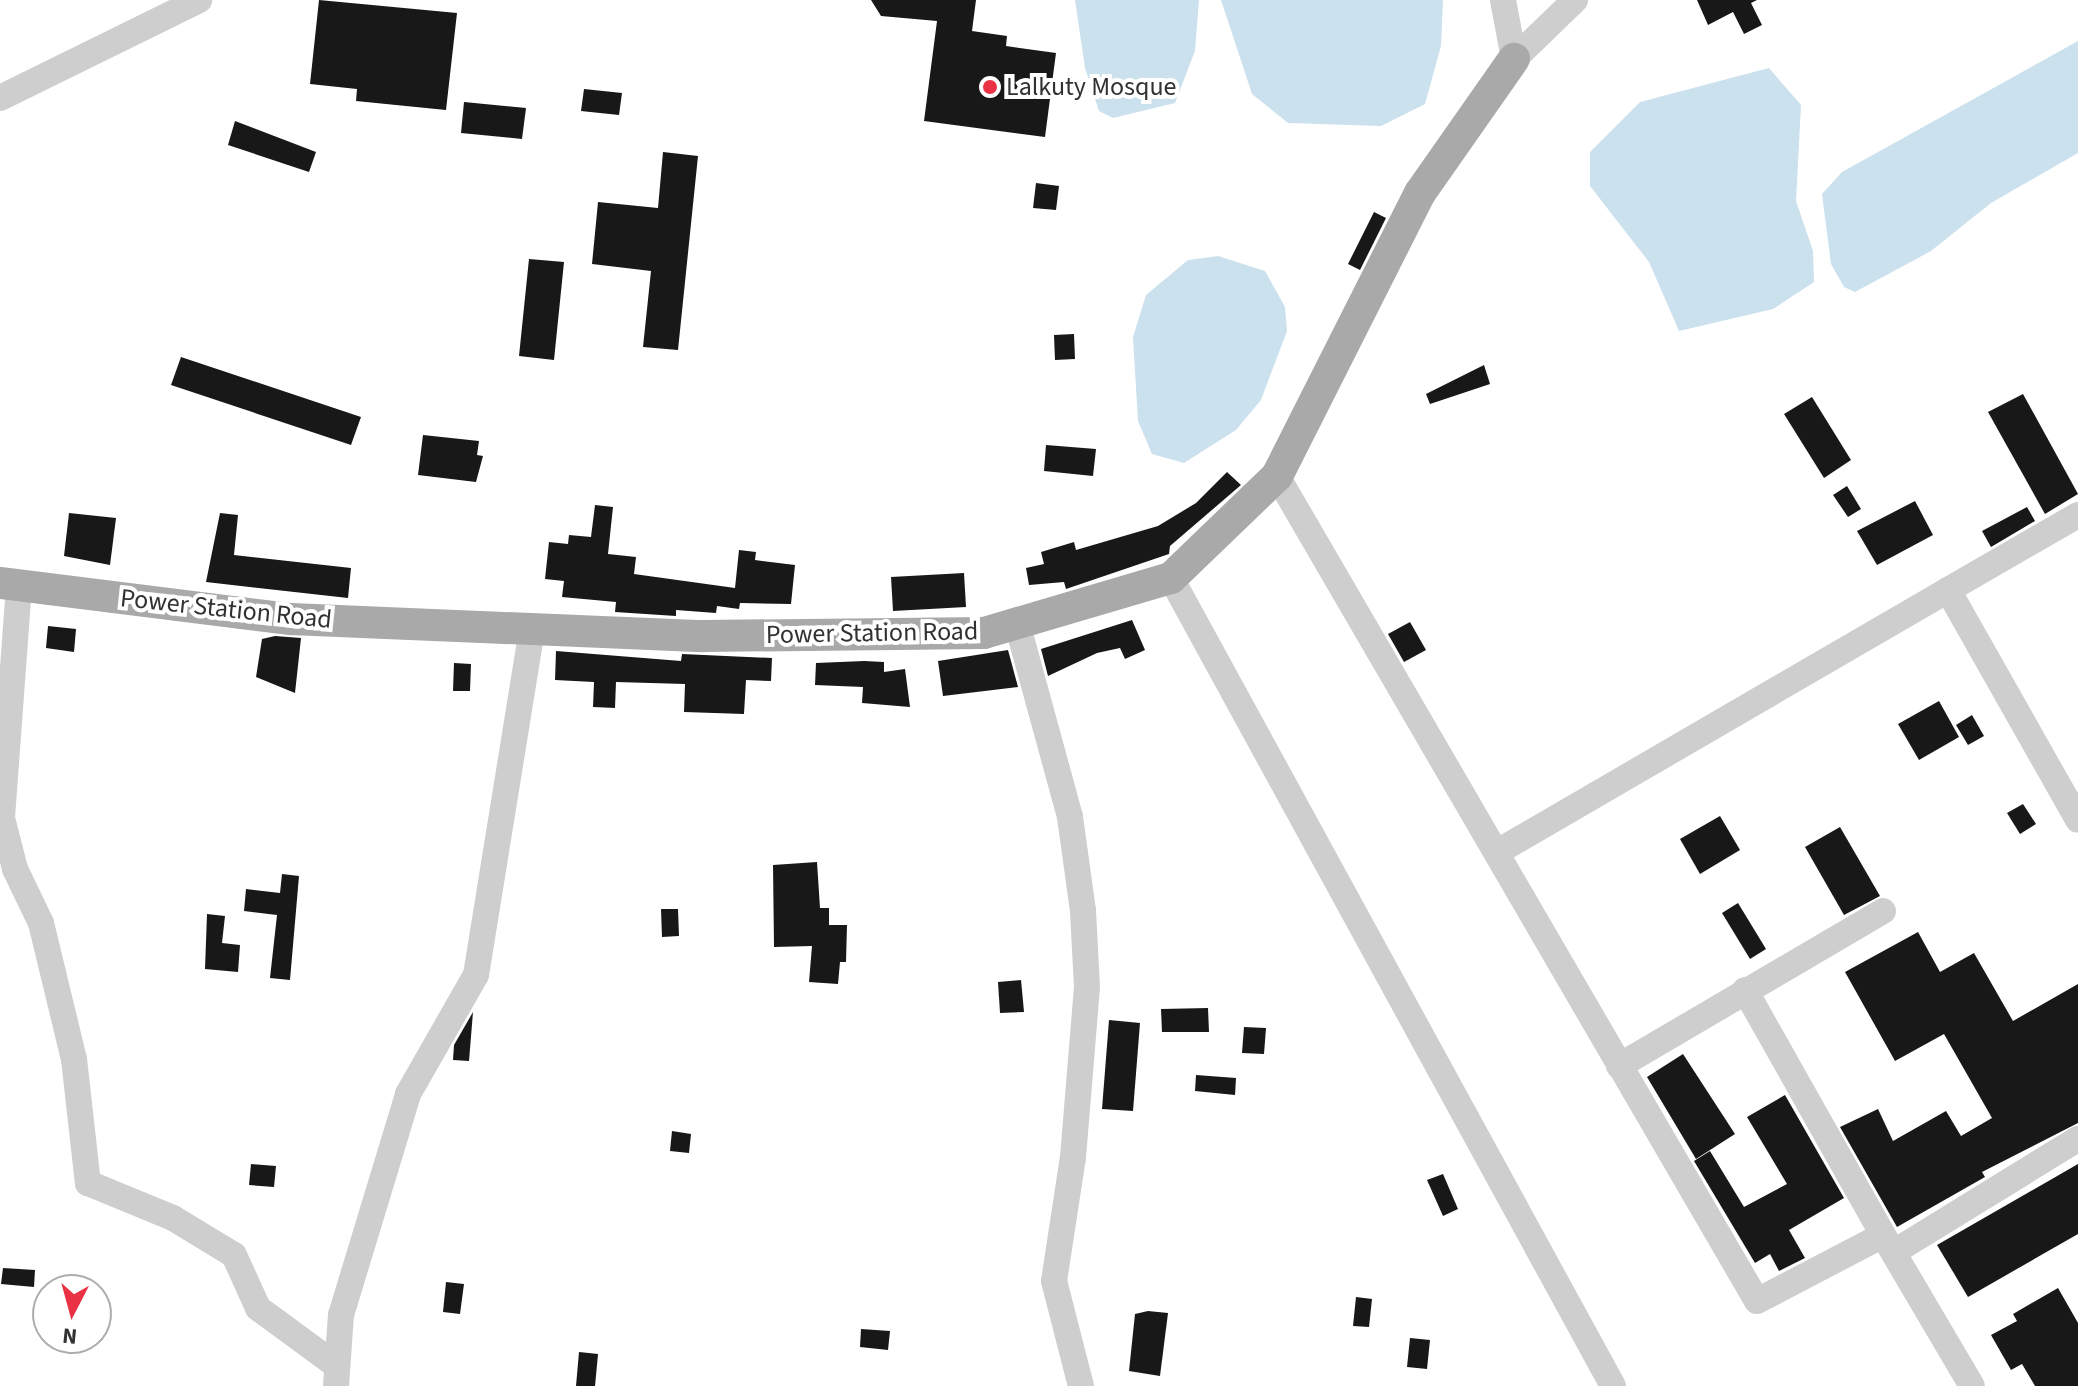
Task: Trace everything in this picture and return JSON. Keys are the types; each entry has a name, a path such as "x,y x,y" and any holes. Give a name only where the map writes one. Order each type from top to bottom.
{"main road":[{"name":"Power Station Road","path":"9,584 291,619 703,636 952,633 1017,623 1171,578 1277,476 1420,193 1514,59"}],"street":[{"path":"0,98 199,0"},
{"path":"1503,0 1514,59"},
{"name":"Power Station Road","path":"1514,59 1575,0"},
{"path":"1277,476 1499,851 1619,1066 1757,1301 1889,1243 2078,1139"},
{"path":"1499,851 2078,515"},
{"path":"1171,578 1613,1386"},
{"path":"9,584 2,818 15,869 41,923 74,1059 88,1183 173,1218 234,1255 258,1308 336,1376"},
{"path":"1948,590 2078,820"},
{"path":"1017,623 1070,817 1083,911 1087,987 1073,1157 1054,1281 1081,1386"},
{"path":"336,1376 341,1315 408,1094 476,975 532,629"},
{"path":"1619,1066 1883,911"},
{"path":"1745,990 1972,1386"}],"water":[{"path":"1075,0 1199,0 1195,51 1175,103 1113,118 1099,111 1085,68"},
{"path":"1221,0 1443,0 1441,46 1425,104 1381,126 1288,123 1252,94"},
{"path":"2078,41 2078,153 1991,203 1931,251 1855,292 1844,287 1831,264 1822,194 1842,172"},
{"path":"1769,68 1801,105 1796,201 1813,251 1814,282 1773,309 1679,331 1649,262 1590,186 1590,152 1640,102"},
{"path":"1218,256 1265,271 1285,307 1287,331 1261,400 1236,430 1184,463 1152,454 1138,421 1133,337 1146,295 1188,260"}],"building":[{"path":"319,0 457,13 446,110 356,101 357,89 310,84"},
{"name":"Lalkuty Mosque","path":"871,0 976,0 972,31 1007,36 1006,46 1056,53 1045,137 924,121 937,21 881,16"},
{"path":"1697,0 1757,0 1751,3 1762,25 1744,34 1733,12 1708,25"},
{"path":"584,89 622,93 619,115 581,111"},
{"path":"464,102 526,108 522,139 461,133"},
{"path":"235,121 316,152 309,172 228,145"},
{"path":"663,152 698,156 678,350 643,347 651,271 592,264 598,202 658,208"},
{"path":"1036,183 1059,186 1056,210 1033,208"},
{"path":"1374,212 1386,218 1360,270 1348,264"},
{"path":"529,259 564,262 554,360 519,356"},
{"path":"1074,334 1075,359 1055,360 1054,335"},
{"path":"181,357 361,417 351,445 171,385"},
{"path":"1484,365 1490,384 1430,404 1426,394"},
{"path":"2023,394 2078,494 2045,514 1988,412"},
{"path":"1812,397 1851,460 1824,478 1784,414"},
{"path":"423,435 479,441 477,455 483,456 476,482 418,475"},
{"path":"1046,445 1096,449 1093,476 1044,471"},
{"path":"1227,472 1241,485 1170,546 1169,554 1066,589 1064,582 1029,585 1026,568 1044,564 1041,552 1074,542 1076,550 1158,526 1196,503"},
{"path":"1847,486 1861,509 1848,517 1833,495"},
{"path":"1915,501 1933,535 1877,565 1857,531"},
{"path":"595,505 613,507 608,554 636,557 634,574 735,588 739,550 756,552 755,560 795,565 791,604 740,603 739,609 717,606 716,613 676,610 676,616 615,612 616,602 562,597 564,581 545,579 549,542 568,544 569,535 591,537"},
{"path":"2027,507 2035,521 1991,547 1982,531"},
{"path":"69,513 116,518 110,565 64,556"},
{"path":"220,513 238,515 234,555 351,568 348,598 206,582"},
{"path":"964,573 966,607 893,611 891,577"},
{"path":"1132,620 1145,650 1125,659 1120,648 1097,653 1048,676 1041,649"},
{"path":"1410,622 1426,650 1404,662 1388,634"},
{"path":"48,626 76,629 74,652 46,648"},
{"path":"275,636 301,638 295,693 256,677 262,639"},
{"path":"1008,650 1018,687 943,696 938,661"},
{"path":"556,651 681,661 682,654 772,658 771,681 746,680 744,714 684,712 685,684 616,682 615,708 593,707 594,682 555,680"},
{"path":"884,662 884,672 905,669 910,707 862,703 863,687 815,685 816,663"},
{"path":"454,663 471,664 470,691 453,691"},
{"path":"1939,701 1959,737 1919,760 1898,724"},
{"path":"1972,715 1984,736 1968,745 1956,725"},
{"path":"2023,804 2036,824 2020,834 2007,813"},
{"path":"1720,816 1740,850 1700,874 1680,839"},
{"path":"1840,827 1880,896 1844,915 1805,847"},
{"path":"817,862 820,908 829,908 829,925 847,925 846,962 840,962 838,984 809,982 812,946 774,947 773,865"},
{"path":"282,874 299,876 290,980 270,978 277,915 244,911 246,889 280,893"},
{"path":"1738,903 1766,949 1750,959 1722,913"},
{"path":"661,909 678,909 679,936 662,937"},
{"path":"207,914 225,916 222,943 240,945 238,972 205,969"},
{"path":"1918,932 1940,972 1974,953 2013,1021 2078,984 2078,1123 1982,1172 1985,1177 1897,1227 1840,1127 1878,1109 1893,1141 1946,1111 1961,1136 1992,1118 1944,1034 1895,1061 1845,972"},
{"path":"1021,980 1024,1012 1000,1013 998,982"},
{"path":"1208,1008 1209,1032 1162,1032 1161,1009"},
{"path":"473,1012 469,1061 453,1060 454,1045"},
{"path":"1109,1020 1140,1023 1133,1111 1102,1109"},
{"path":"1244,1027 1266,1028 1264,1054 1242,1053"},
{"path":"1683,1054 1735,1134 1696,1159 1647,1077"},
{"path":"1196,1075 1236,1078 1235,1095 1195,1091"},
{"path":"1785,1095 1844,1198 1789,1230 1805,1258 1779,1271 1770,1254 1755,1263 1694,1161 1710,1151 1744,1207 1787,1184 1747,1117"},
{"path":"672,1131 691,1134 689,1153 670,1151"},
{"path":"251,1164 276,1166 274,1187 249,1185"},
{"path":"2078,1164 2078,1234 1968,1297 1937,1245"},
{"path":"1443,1174 1458,1209 1443,1216 1427,1180"},
{"path":"3,1268 35,1270 32,1287 1,1284"},
{"path":"446,1282 464,1284 460,1314 443,1312"},
{"path":"2058,1288 2078,1323 2078,1386 2035,1386 2022,1364 2011,1370 1991,1335 2017,1321 2013,1314"},
{"path":"1356,1297 1372,1299 1369,1327 1353,1326"},
{"path":"1148,1311 1168,1313 1160,1376 1129,1371 1135,1314"},
{"path":"861,1329 890,1331 888,1350 860,1347"},
{"path":"1410,1338 1430,1340 1427,1369 1407,1367"},
{"path":"579,1352 598,1354 595,1386 576,1386"}],"place":[{"name":"Lalkuty Mosque","path":"990,87"}]}
